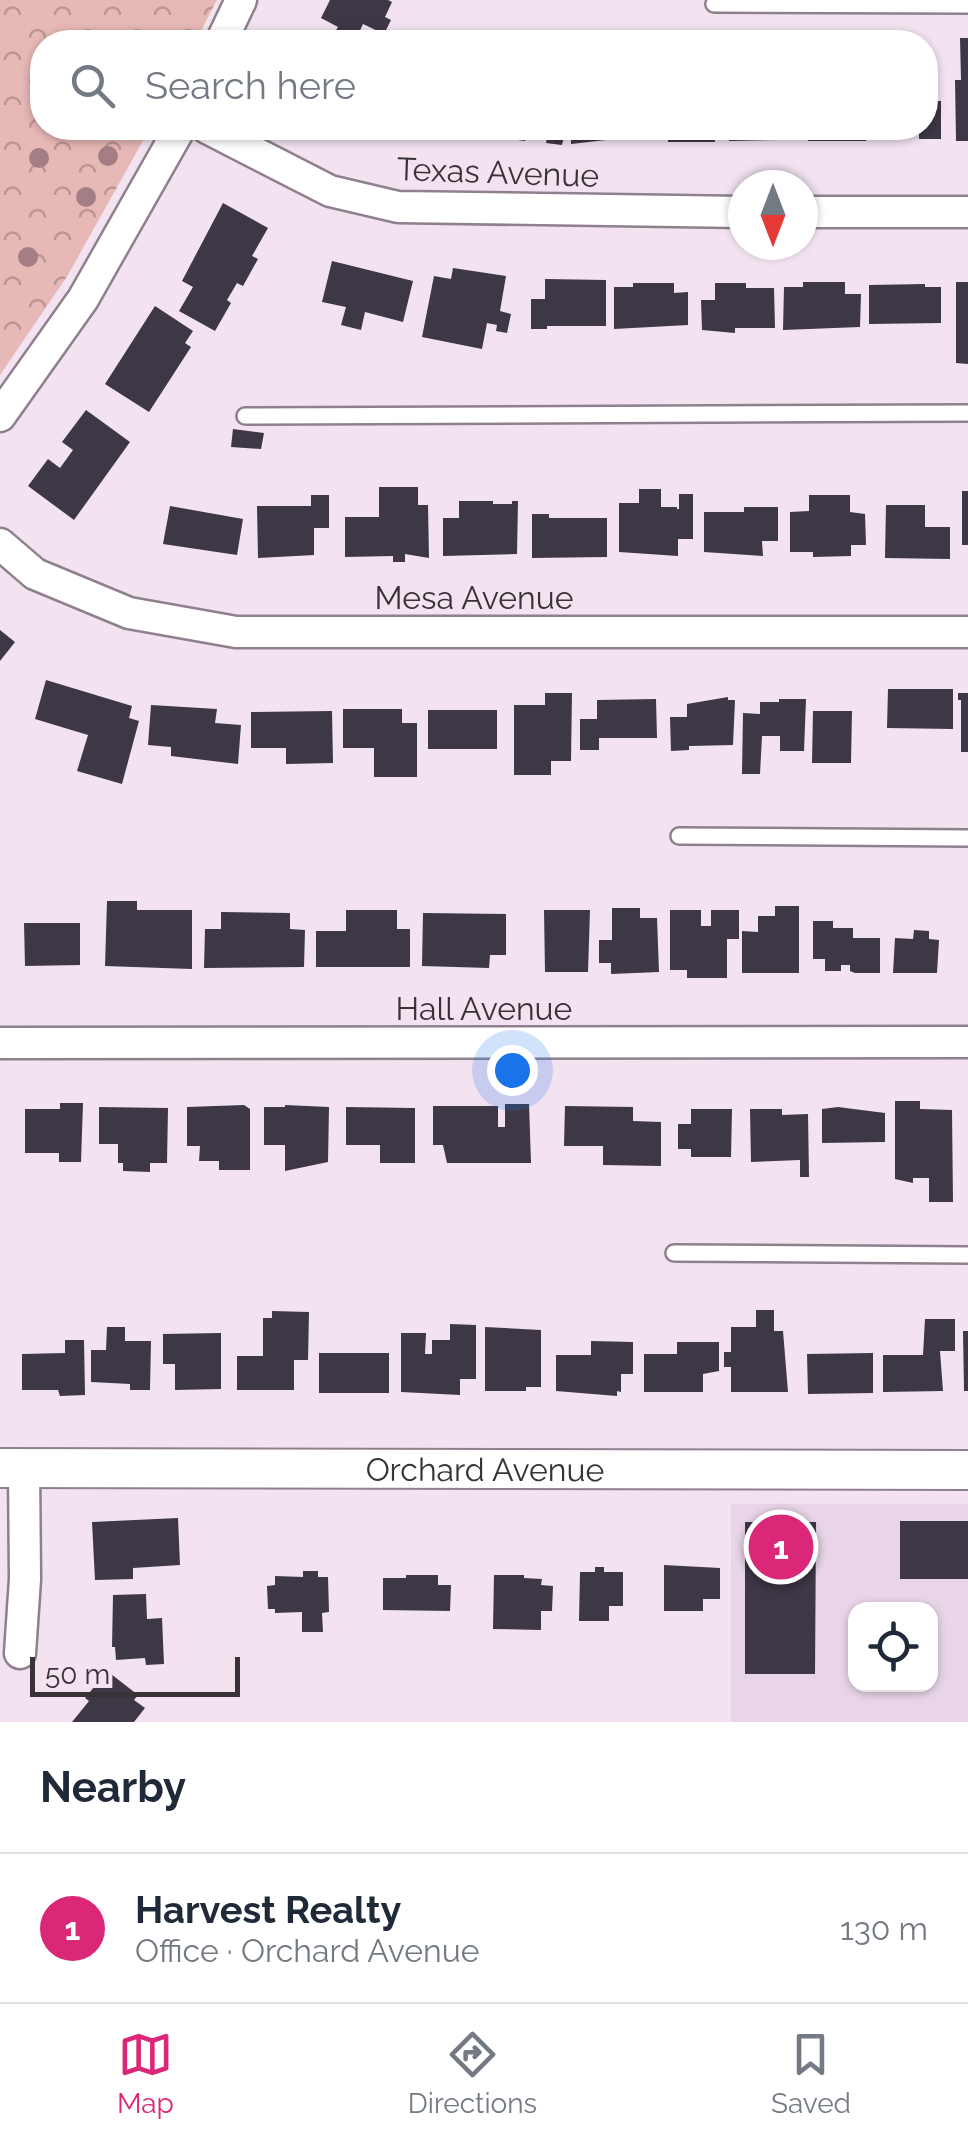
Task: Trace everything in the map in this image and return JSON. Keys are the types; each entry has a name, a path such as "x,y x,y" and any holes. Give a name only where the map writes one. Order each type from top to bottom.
{"street":[{"path":"227,30 241,0"},
{"path":"0,416 83,299 173,140"},
{"name":"Texas Avenue","path":"231,140 330,190 398,207 728,212"},
{"path":"818,212 968,212"},
{"name":"Mesa Avenue","path":"0,544 35,574 128,613 236,632 968,632"},
{"name":"Hall Avenue","path":"0,1043 968,1042"},
{"path":"12,1468 24,1579 20,1652"},
{"name":"Orchard Avenue","path":"12,1468 968,1470"}],"lane":[{"path":"714,4 968,4"},
{"path":"245,416 968,413"},
{"path":"679,836 968,838"},
{"path":"674,1254 968,1255"}],"shaded area":[{"path":"731,1504 968,1504 968,1722 731,1722"}],"green space":[{"path":"0,0 217,0 201,30 30,30 30,140 143,140 68,275 0,375"}],"building":[{"path":"330,0 392,2 385,17 391,20 386,30 363,24 360,30 336,30 338,27 321,18"},
{"path":"960,38 968,38 968,141 956,141 955,80 961,80"},
{"path":"938,101 941,101 938,139"},
{"path":"547,140 563,140 562,145 546,143"},
{"path":"571,140 606,140 571,144"},
{"path":"668,140 715,140 715,142"},
{"path":"223,203 268,228 252,256 258,259 243,286 237,283 215,331 179,311 193,287 182,281"},
{"path":"332,261 413,281 403,322 365,312 361,330 341,325 346,307 322,302"},
{"path":"453,268 506,276 500,311 511,314 507,333 496,331 497,325 487,323 482,349 422,337 434,276 451,279"},
{"path":"545,279 606,280 606,326 531,329 531,299 545,299"},
{"path":"803,282 845,282 845,294 861,294 860,327 783,330 784,287 803,287"},
{"path":"956,282 968,282 968,364 956,363"},
{"path":"633,283 674,283 674,293 688,292 688,325 614,329 614,287 633,287"},
{"path":"715,283 774,288 775,328 735,328 735,333 702,330 701,300 715,300"},
{"path":"869,285 941,287 941,323 869,324"},
{"path":"155,306 193,331 185,343 191,347 149,412 105,384"},
{"path":"86,410 130,442 74,520 28,486 48,459 60,468 73,450 62,442"},
{"path":"233,429 264,433 261,449 231,447"},
{"path":"379,487 418,487 418,505 428,505 429,558 405,554 405,562 393,562 393,556 345,557 345,517 379,517"},
{"path":"639,489 661,489 661,507 677,509 679,494 693,494 693,539 678,539 678,556 619,552 619,503 639,503"},
{"path":"962,491 968,491 968,545 962,545"},
{"path":"311,495 329,495 329,528 314,528 314,555 258,558 257,506 311,506"},
{"path":"809,495 850,495 850,512 865,514 866,545 851,545 851,556 813,557 813,552 790,552 790,512 809,511"},
{"path":"459,501 518,501 517,554 443,556 443,518 459,518"},
{"path":"886,505 925,505 925,527 950,527 950,559 885,558"},
{"path":"170,506 243,519 237,555 163,544"},
{"path":"744,507 778,507 778,541 762,541 763,556 704,552 704,512 744,512"},
{"path":"532,514 549,514 549,518 607,518 607,557 532,558"},
{"path":"0,630 15,642 0,661"},
{"path":"46,680 132,706 129,718 139,721 122,784 77,771 88,735 35,719"},
{"path":"888,689 953,689 953,729 887,728"},
{"path":"545,693 572,693 571,761 551,761 551,775 514,775 514,705 545,705"},
{"path":"958,693 968,693 968,752 961,752"},
{"path":"728,697 735,700 733,745 689,746 689,750 671,751 670,717 687,717 687,704"},
{"path":"656,699 657,738 599,738 599,750 580,750 580,719 597,719 597,700"},
{"path":"806,699 804,751 780,751 780,736 762,736 760,774 742,774 743,713 760,714 760,702"},
{"path":"151,705 217,709 215,723 241,725 238,764 171,756 171,747 148,745"},
{"path":"343,709 402,709 402,723 417,723 417,777 374,777 374,748 343,748"},
{"path":"428,710 497,710 497,749 428,749"},
{"path":"332,711 333,763 286,764 286,748 251,748 251,712"},
{"path":"813,711 852,711 851,763 812,763"},
{"path":"107,901 137,901 137,910 192,910 192,969 105,966"},
{"path":"775,906 799,906 799,973 742,973 742,931 758,932 758,916 775,916"},
{"path":"612,908 640,908 640,918 657,918 659,972 611,974 611,963 599,963 599,940 612,940"},
{"path":"346,910 397,910 397,929 410,929 410,967 316,967 316,931 346,931"},
{"path":"544,910 590,910 588,972 545,972"},
{"path":"670,910 701,910 701,926 711,926 711,910 739,910 739,939 727,939 727,978 687,978 687,970 670,970"},
{"path":"221,912 290,913 290,929 305,930 304,967 204,968 205,929 221,929"},
{"path":"423,913 506,914 506,955 490,955 489,968 422,966"},
{"path":"813,921 833,921 833,928 853,928 853,938 880,938 880,973 855,973 850,971 850,965 841,965 841,971 825,971 825,959 813,959"},
{"path":"24,923 80,923 80,965 25,966"},
{"path":"914,930 929,931 929,939 939,940 937,973 893,973 895,938 913,939"},
{"path":"895,1101 920,1101 920,1109 952,1110 953,1202 929,1202 929,1178 913,1178 913,1183 895,1179"},
{"path":"60,1103 83,1103 81,1162 59,1162 59,1153 25,1153 25,1109 60,1109"},
{"path":"505,1104 529,1104 531,1163 447,1163 443,1145 433,1145 433,1106 498,1106 498,1127 505,1127"},
{"path":"244,1105 250,1109 250,1170 219,1170 219,1161 199,1161 200,1146 187,1146 187,1107"},
{"path":"565,1106 633,1107 633,1121 661,1122 661,1166 603,1165 603,1146 564,1146"},
{"path":"99,1107 168,1108 167,1163 150,1163 150,1172 123,1171 123,1163 118,1163 118,1144 99,1144"},
{"path":"264,1107 329,1107 328,1162 285,1171 285,1145 264,1145"},
{"path":"346,1107 415,1108 415,1163 380,1163 380,1145 346,1145"},
{"path":"838,1107 885,1113 885,1142 822,1143 822,1109"},
{"path":"691,1109 732,1109 731,1157 691,1157 691,1149 678,1149 678,1124 691,1124"},
{"path":"750,1109 782,1109 782,1115 808,1114 809,1177 800,1177 800,1160 751,1162"},
{"path":"756,1310 774,1310 774,1331 783,1331 788,1392 731,1392 731,1367 724,1367 724,1352 731,1352 731,1327 756,1327"},
{"path":"272,1311 309,1312 308,1360 294,1360 294,1390 237,1390 237,1356 263,1356 263,1318 272,1318"},
{"path":"925,1319 955,1319 955,1351 940,1351 943,1391 883,1392 883,1355 923,1355"},
{"path":"450,1324 476,1325 476,1379 460,1379 460,1395 401,1392 401,1333 426,1333 425,1354 432,1354 432,1340 450,1340"},
{"path":"107,1327 125,1327 125,1341 151,1341 150,1390 130,1390 130,1384 91,1382 91,1350 106,1350"},
{"path":"485,1327 541,1330 541,1387 485,1391"},
{"path":"963,1331 968,1331 968,1391 964,1391"},
{"path":"221,1333 221,1389 175,1390 175,1364 163,1364 163,1334"},
{"path":"65,1340 84,1340 85,1395 22,1390 22,1354 65,1353"},
{"path":"591,1341 633,1342 633,1374 621,1374 621,1392 617,1391 617,1396 556,1391 556,1355 591,1355"},
{"path":"677,1342 719,1342 719,1371 703,1374 703,1392 644,1392 644,1354 677,1354"},
{"path":"319,1353 389,1353 389,1393 319,1393"},
{"path":"873,1353 873,1393 808,1394 807,1354"},
{"path":"178,1518 180,1565 133,1568 133,1579 95,1580 92,1522"},
{"path":"900,1521 968,1521 968,1579 900,1579"},
{"path":"745,1522 816,1522 815,1674 745,1674"},
{"path":"664,1565 720,1568 720,1599 703,1599 703,1611 664,1611"},
{"path":"595,1567 604,1567 604,1572 623,1572 623,1606 609,1606 609,1621 579,1621 580,1572 595,1572"},
{"path":"303,1571 318,1571 318,1577 328,1577 329,1612 322,1613 323,1632 302,1632 302,1612 275,1613 275,1609 268,1609 267,1586 275,1585 275,1576 303,1577"},
{"path":"438,1575 438,1585 451,1585 450,1611 383,1610 383,1578"},
{"path":"494,1575 524,1575 542,1579 541,1585 553,1586 552,1611 541,1611 541,1630 493,1629"},
{"path":"146,1594 147,1619 162,1618 164,1664 146,1665 145,1658 116,1660 112,1647 113,1595"},
{"path":"111,1674 138,1695 134,1700 145,1708 134,1722 72,1722 89,1701 85,1698"}],"place":[{"name":"Harvest Realty","path":"781,1547"}]}
